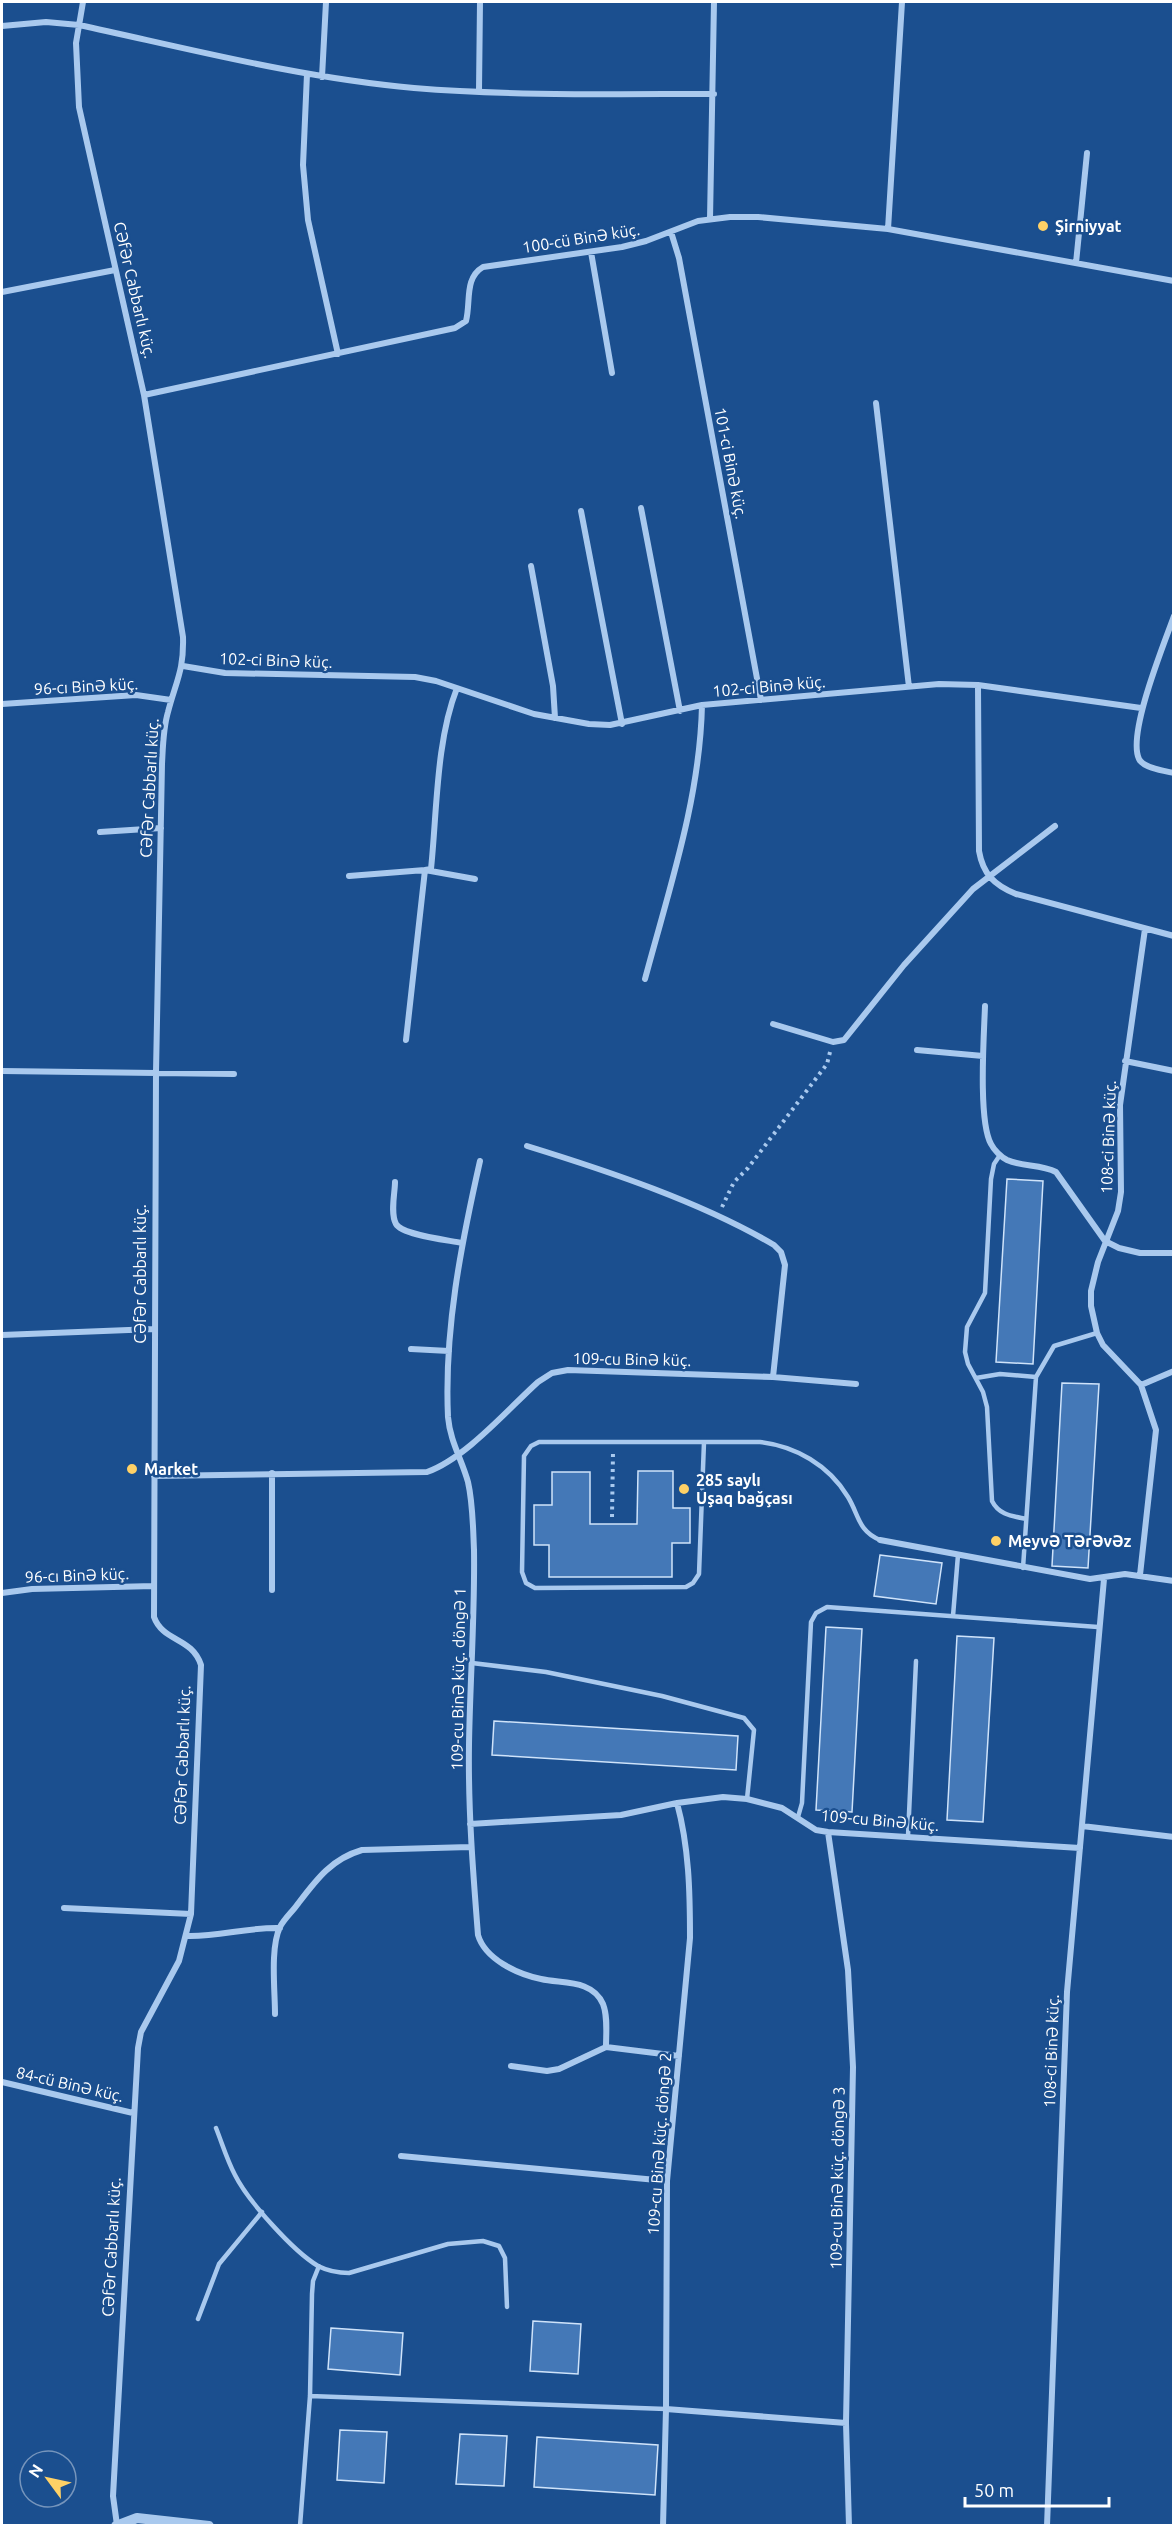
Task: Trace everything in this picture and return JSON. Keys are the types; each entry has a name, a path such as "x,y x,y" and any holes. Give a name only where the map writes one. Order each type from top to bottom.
{"street":[{"name":"Cəfər Cabbarlı küç.","path":"83,2 75,61 79,107 144,394 183,637 183,666 171,700 164,731 161,828 156,1072 154,1617 161,1630 197,1653 201,1665 191,1914 187,1936 169,1982 141,2032 133,2113 113,2496 116,2525"},
{"path":"322,77 326,2"},
{"path":"479,90 480,2"},
{"path":"710,219 714,2"},
{"path":"888,229 902,2"},
{"path":"2,26 46,22 79,25 306,74 415,88 564,94 714,94"},
{"path":"306,74 303,165 308,220 338,354"},
{"path":"1076,263 1087,153"},
{"name":"100-cü Binə küç.","path":"144,394 455,328 466,321 470,280 475,271 483,267 591,252 646,241 691,223 710,219 758,217 888,229 1173,280"},
{"name":"101-ci Binə küç.","path":"671,232 681,270 761,700"},
{"path":"591,252 612,373"},
{"path":"2,292 115,270"},
{"path":"876,403 909,687"},
{"path":"641,508 680,711"},
{"path":"581,511 622,724"},
{"path":"531,566 553,686 555,718"},
{"path":"1173,616 1141,708 1139,759 1143,763 1173,773"},
{"name":"102-ci Binə küç.","path":"183,666 225,673 415,677 457,688 534,714 588,724 622,724 702,705 909,687 978,685 1141,708"},
{"path":"978,685 980,851 982,865 988,876 1002,888 1016,894 1173,936"},
{"path":"348,876 431,868 444,731 449,708 457,688"},
{"name":"96-cı Binə küç.","path":"2,704 136,695 171,700"},
{"path":"645,979 696,781 701,746 702,705"},
{"path":"773,1024 833,1042 844,1040 904,965 973,889 1055,826"},
{"path":"100,832 161,828"},
{"path":"425,870 476,879"},
{"path":"406,1040 425,870"},
{"name":"108-ci Binə küç.","path":"1140,1575 1156,1430 1141,1385 1103,1345 1097,1333 1091,1306 1091,1292 1105,1241 1118,1210 1120,1105 1145,929"},
{"path":"985,1006 983,1056 986,1128 990,1144 1008,1161 1048,1168 1056,1172 1105,1241 1119,1248 1140,1253 1173,1253"},
{"path":"917,1050 983,1056"},
{"path":"1125,1061 1173,1071"},
{"path":"2,1071 234,1074"},
{"path":"527,1146 594,1167 717,1215 774,1245 781,1252 785,1265 773,1377"},
{"name":"109-cu Binə küç. döngə 1","path":"480,1161 462,1243 449,1352 448,1417 450,1434 468,1482 472,1506 474,1551 470,1847 478,1935 481,1945 492,1957 522,1973 541,1979 587,1987 603,2004 606,2016 606,2047"},
{"path":"395,1182 396,1225 404,1231 462,1243"},
{"path":"2,1335 154,1329"},
{"path":"411,1349 449,1352"},
{"name":"109-cu Binə küç.","path":"154,1476 427,1472 442,1466 458,1455 552,1372 568,1370 773,1377 856,1384"},
{"path":"1141,1385 1173,1371"},
{"path":"272,1473 272,1590"},
{"path":"880,1540 1090,1579 1104,1579 1125,1574 1173,1581"},
{"name":"108-ci Binə küç.","path":"1047,2526 1067,1992 1104,1579"},
{"name":"96-cı Binə küç.","path":"2,1593 32,1589 154,1586"},
{"name":"109-cu Binə küç.","path":"470,1824 621,1815 677,1803 723,1797 747,1799 782,1808 816,1830 828,1832 1080,1848"},
{"name":"109-cu Binə küç. döngə 2","path":"663,2526 667,2181 690,1938 690,1898 685,1833 677,1803"},
{"path":"1082,1826 1173,1837"},
{"name":"109-cu Binə küç. döngə 3","path":"828,1832 848,1970 852,2022 846,2423 849,2526"},
{"path":"275,2014 275,1954 280,1928 330,1864 346,1854 362,1850 470,1847"},
{"path":"64,1908 191,1914"},
{"path":"187,1936 203,1936 253,1928 280,1928"},
{"path":"511,2066 547,2071 559,2069 606,2047 679,2056"},
{"name":"84-cü Binə küç.","path":"2,2082 133,2113"},
{"path":"401,2156 667,2181"},
{"path":"666,2409 846,2423"},
{"path":"116,2525 137,2518 209,2526"}],"lane":[{"path":"1000,1155 994,1164 991,1179 984,1293 967,1327 966,1340 968,1364 987,1407 992,1501 996,1509 1005,1514 1026,1519"},
{"path":"1023,1568 1036,1377 1054,1346 1097,1333"},
{"path":"976,1378 1000,1374 1036,1377"},
{"path":"704,1442 699,1574 693,1583 686,1587 535,1588 526,1583 522,1572 524,1456 531,1446 539,1442 613,1442 704,1442 760,1442 780,1444 794,1449 831,1475 848,1496 862,1529 868,1535 880,1540"},
{"path":"953,1616 958,1555"},
{"path":"798,1817 802,1803 811,1622 816,1613 826,1607 1098,1627"},
{"path":"908,1836 916,1660"},
{"path":"472,1663 546,1672 662,1696 744,1718 754,1730 747,1799"},
{"path":"216,2128 245,2192 306,2257 319,2266 338,2273 349,2272 422,2254 448,2244 483,2241 499,2246 505,2258 507,2307"},
{"path":"198,2319 219,2264 262,2212"},
{"path":"300,2526 310,2396 313,2287 319,2266"},
{"path":"310,2396 666,2409"}],"path":[{"path":"717,1215 735,1182 828,1064 833,1042"},
{"path":"612,1517 613,1442"}],"building":[{"path":"1007,1179 1043,1181 1033,1364 996,1362"},
{"path":"1062,1383 1099,1384 1088,1568 1052,1566"},
{"path":"638,1471 673,1471 673,1508 690,1508 690,1543 672,1543 672,1577 549,1577 549,1545 534,1545 534,1505 552,1505 552,1472 590,1472 590,1524 637,1524"},
{"path":"880,1555 942,1563 936,1604 874,1596"},
{"path":"826,1627 862,1629 852,1812 816,1810"},
{"path":"957,1636 994,1638 983,1822 947,1820"},
{"path":"494,1721 738,1736 736,1770 492,1755"},
{"path":"533,2321 581,2324 578,2374 530,2371"},
{"path":"331,2328 403,2333 400,2375 328,2369"},
{"path":"340,2430 387,2432 384,2483 337,2480"},
{"path":"460,2434 507,2436 504,2486 456,2484"},
{"path":"537,2437 658,2445 655,2495 534,2487"}],"place":[{"name":"Şirniyyat","path":"1043,226"},
{"name":"Market","path":"132,1469"},
{"name":"285 saylı Uşaq bağçası","path":"684,1489"},
{"name":"Meyvə Tərəvəz","path":"996,1541"}]}
